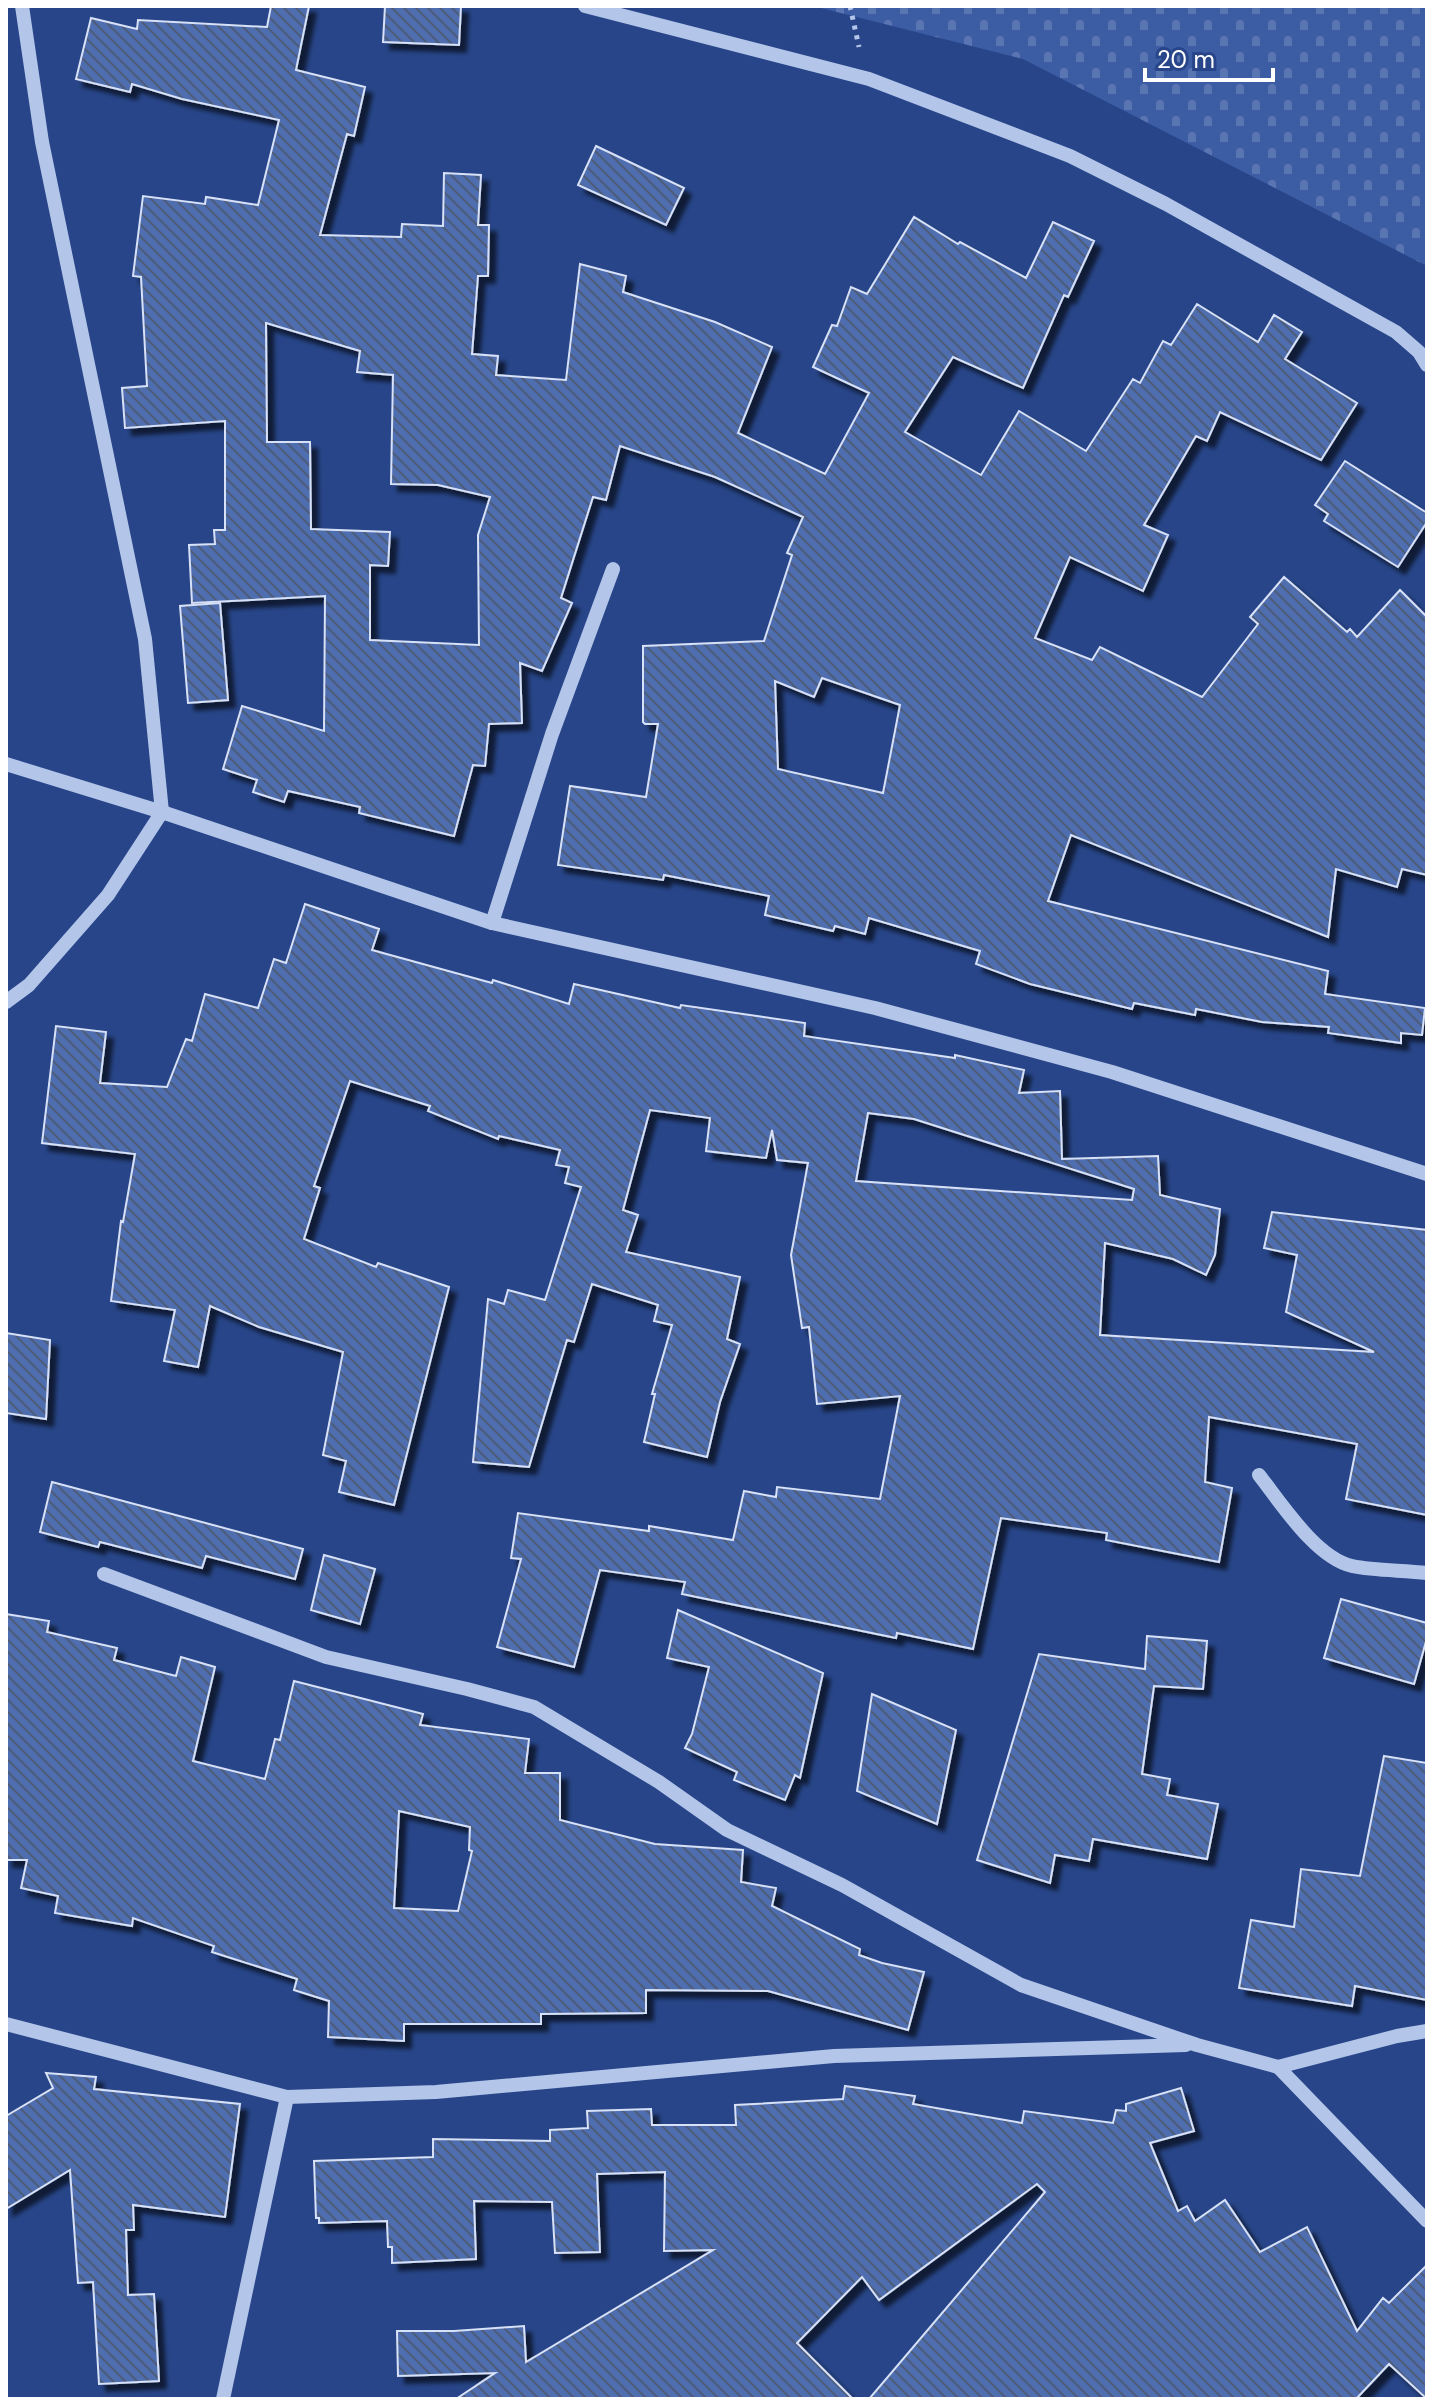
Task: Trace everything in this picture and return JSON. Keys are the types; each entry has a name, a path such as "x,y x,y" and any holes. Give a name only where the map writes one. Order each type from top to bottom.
{"street":[{"path":"6,1002 29,985 108,895 162,812 145,639 42,142 22,6"},
{"path":"585,6 869,79 1070,156 1166,204 1396,332 1419,352 1427,365"},
{"path":"492,923 552,734 613,569"},
{"path":"6,764 162,812 492,923 875,1008 1112,1072 1427,1174"},
{"path":"1259,1475 1323,1551 1350,1565 1427,1573"},
{"path":"104,1574 326,1657 534,1707 647,1775 727,1830 842,1885 1021,1985 1197,2045 1278,2067 1427,2031"},
{"path":"6,2024 287,2097 436,2092 834,2056 1197,2045"},
{"path":"1278,2067 1427,2221"},
{"path":"223,2399 287,2097"}],"green space":[{"path":"813,6 1427,6 1427,266 1023,59"}],"building":[{"path":"271,6 309,6 296,70 365,87 354,136 347,134 320,235 401,237 402,224 443,226 444,173 481,175 478,225 489,225 488,276 478,276 472,354 498,356 496,375 566,380 580,264 626,276 623,292 715,322 772,347 738,433 825,474 869,393 813,367 832,325 837,326 851,287 867,294 914,217 958,244 960,242 1026,278 1053,222 1094,241 1068,297 1064,295 1023,388 953,357 905,432 981,475 1019,411 1086,451 1133,379 1140,383 1163,341 1171,345 1197,304 1258,342 1274,315 1302,332 1285,359 1357,403 1321,460 1220,412 1207,441 1196,436 1144,525 1168,535 1143,591 1070,557 1035,638 1092,660 1100,647 1202,697 1258,624 1250,617 1284,577 1347,632 1350,629 1357,637 1400,590 1427,617 1427,875 1402,869 1397,887 1336,869 1328,937 1071,835 1048,901 1328,971 1325,994 1425,1008 1422,1035 1401,1033 1401,1043 1328,1033 1329,1027 1262,1022 1196,1009 1195,1015 1134,1003 1132,1009 1030,984 976,964 980,951 869,918 865,934 835,926 833,931 765,915 769,896 664,875 663,880 558,865 570,786 646,797 658,724 643,722 643,646 764,641 792,555 787,553 803,517 715,477 620,446 606,500 593,497 561,598 572,603 542,671 520,663 522,723 489,724 485,766 473,765 454,836 359,813 360,807 288,791 284,802 253,792 257,780 223,769 242,706 324,731 325,596 192,603 189,545 215,544 214,530 225,530 225,421 125,428 122,388 147,386 141,277 133,276 143,196 205,204 206,197 258,205 279,120 182,99 132,84 130,92 76,79 91,18 137,29 138,20 267,27","holes":["266,323 360,351 357,372 393,375 391,484 438,485 490,497 478,535 479,645 370,640 370,565 388,566 390,532 311,529 310,442 267,442","822,678 900,705 883,793 778,769 775,681 814,697"]},
{"path":"385,6 461,6 459,45 383,42"},
{"path":"596,146 684,188 666,225 578,185"},
{"path":"1345,461 1427,513 1427,522 1398,567 1324,521 1328,514 1315,505"},
{"path":"220,603 228,700 188,703 180,606"},
{"path":"305,904 379,929 372,950 492,983 493,980 569,1004 574,984 680,1008 681,1005 805,1023 804,1036 955,1058 955,1055 1024,1070 1019,1093 1060,1091 1062,1159 1158,1156 1160,1195 1220,1209 1215,1255 1206,1275 1173,1259 1105,1243 1100,1335 1374,1352 1286,1312 1297,1255 1264,1248 1272,1212 1427,1230 1427,1515 1346,1499 1357,1444 1209,1417 1205,1482 1232,1488 1219,1562 1106,1540 1107,1533 1001,1518 973,1649 897,1633 896,1638 682,1594 685,1582 600,1570 574,1667 497,1647 521,1559 511,1558 518,1513 649,1531 649,1526 733,1540 744,1491 776,1497 777,1487 880,1499 900,1396 817,1404 809,1327 802,1328 791,1255 808,1163 777,1160 772,1130 766,1158 706,1151 710,1118 650,1110 623,1210 638,1215 626,1252 740,1277 727,1339 740,1344 720,1402 707,1457 644,1442 655,1394 652,1394 672,1325 654,1321 658,1305 592,1284 574,1342 567,1340 529,1467 473,1462 488,1299 504,1304 508,1290 545,1300 581,1187 565,1183 569,1167 556,1165 560,1150 499,1136 498,1139 428,1111 430,1106 350,1081 314,1186 320,1188 304,1239 376,1267 378,1263 449,1287 394,1505 339,1492 346,1461 323,1455 343,1352 259,1327 210,1306 198,1367 164,1361 175,1310 111,1301 121,1221 135,1154 42,1143 56,1026 106,1032 100,1083 167,1087 186,1039 192,1041 205,994 258,1008 274,959 286,963","holes":["868,1113 914,1119 1134,1189 1132,1200 856,1181"]},
{"path":"6,1333 50,1340 46,1419 6,1413"},
{"path":"52,1482 303,1549 295,1579 206,1556 202,1568 100,1542 98,1547 40,1532"},
{"path":"324,1555 375,1569 360,1624 311,1610"},
{"path":"1341,1599 1427,1623 1427,1638 1414,1684 1324,1658"},
{"path":"678,1610 823,1673 800,1778 795,1775 785,1800 734,1780 737,1772 685,1748 692,1734 709,1667 667,1658"},
{"path":"6,1614 49,1621 47,1632 117,1648 114,1660 176,1676 181,1657 215,1667 193,1761 265,1779 275,1739 280,1740 294,1681 423,1714 420,1725 529,1739 525,1773 560,1773 560,1820 655,1844 743,1850 741,1882 776,1888 772,1906 860,1949 859,1955 924,1972 908,2030 768,1991 646,1990 646,2013 541,2014 541,2024 404,2024 404,2041 328,2037 329,2001 294,1990 297,1979 212,1952 214,1946 133,1918 132,1926 55,1913 58,1896 21,1888 27,1860 6,1860","holes":["399,1811 470,1827 469,1850 472,1851 458,1911 394,1908"]},
{"path":"1147,1636 1207,1641 1203,1689 1154,1686 1142,1774 1170,1779 1167,1795 1218,1804 1207,1859 1093,1839 1089,1861 1055,1855 1050,1883 977,1860 1039,1654 1145,1669"},
{"path":"872,1694 956,1730 937,1824 857,1791"},
{"path":"1384,1756 1427,1763 1427,2000 1355,1986 1352,2006 1239,1988 1251,1920 1294,1927 1301,1869 1360,1876"},
{"path":"46,2073 96,2077 94,2089 240,2104 225,2217 133,2205 134,2230 126,2230 128,2295 154,2294 159,2381 99,2384 93,2282 78,2283 70,2170 6,2209 6,2116 53,2088"},
{"path":"845,2086 915,2096 913,2104 1022,2123 1024,2111 1113,2123 1116,2110 1126,2111 1126,2104 1181,2088 1194,2131 1150,2143 1178,2211 1187,2206 1195,2221 1225,2200 1260,2252 1307,2227 1357,2331 1383,2298 1389,2303 1427,2265 1427,2399 1389,2364 1356,2399 869,2399 1045,2192 1037,2184 879,2300 862,2277 797,2343 853,2399 456,2399 495,2373 398,2376 397,2331 524,2326 526,2362 713,2250 664,2251 665,2172 597,2174 600,2252 555,2253 552,2202 474,2201 476,2259 392,2263 387,2221 319,2223 319,2218 316,2218 314,2161 433,2157 433,2139 550,2141 550,2130 588,2128 587,2111 651,2109 652,2125 736,2125 735,2105 843,2099"}]}
